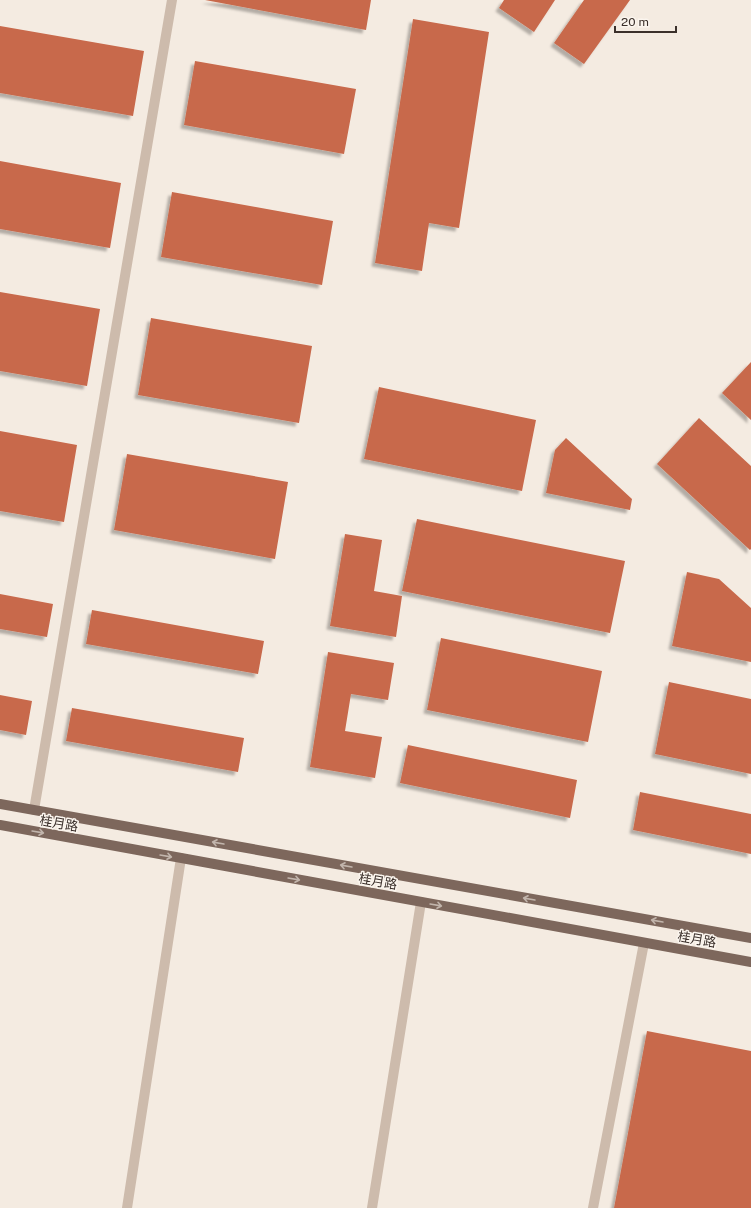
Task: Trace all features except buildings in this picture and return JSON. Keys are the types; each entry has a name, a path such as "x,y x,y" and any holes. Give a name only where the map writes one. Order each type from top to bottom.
{"main road":[{"name":"桂月路","path":"0,804 751,938"},
{"name":"桂月路","path":"0,825 751,962"}],"lane":[{"path":"34,810 172,0"},
{"path":"127,1208 181,858"},
{"path":"372,1208 421,902"},
{"path":"593,1208 644,943"}]}
